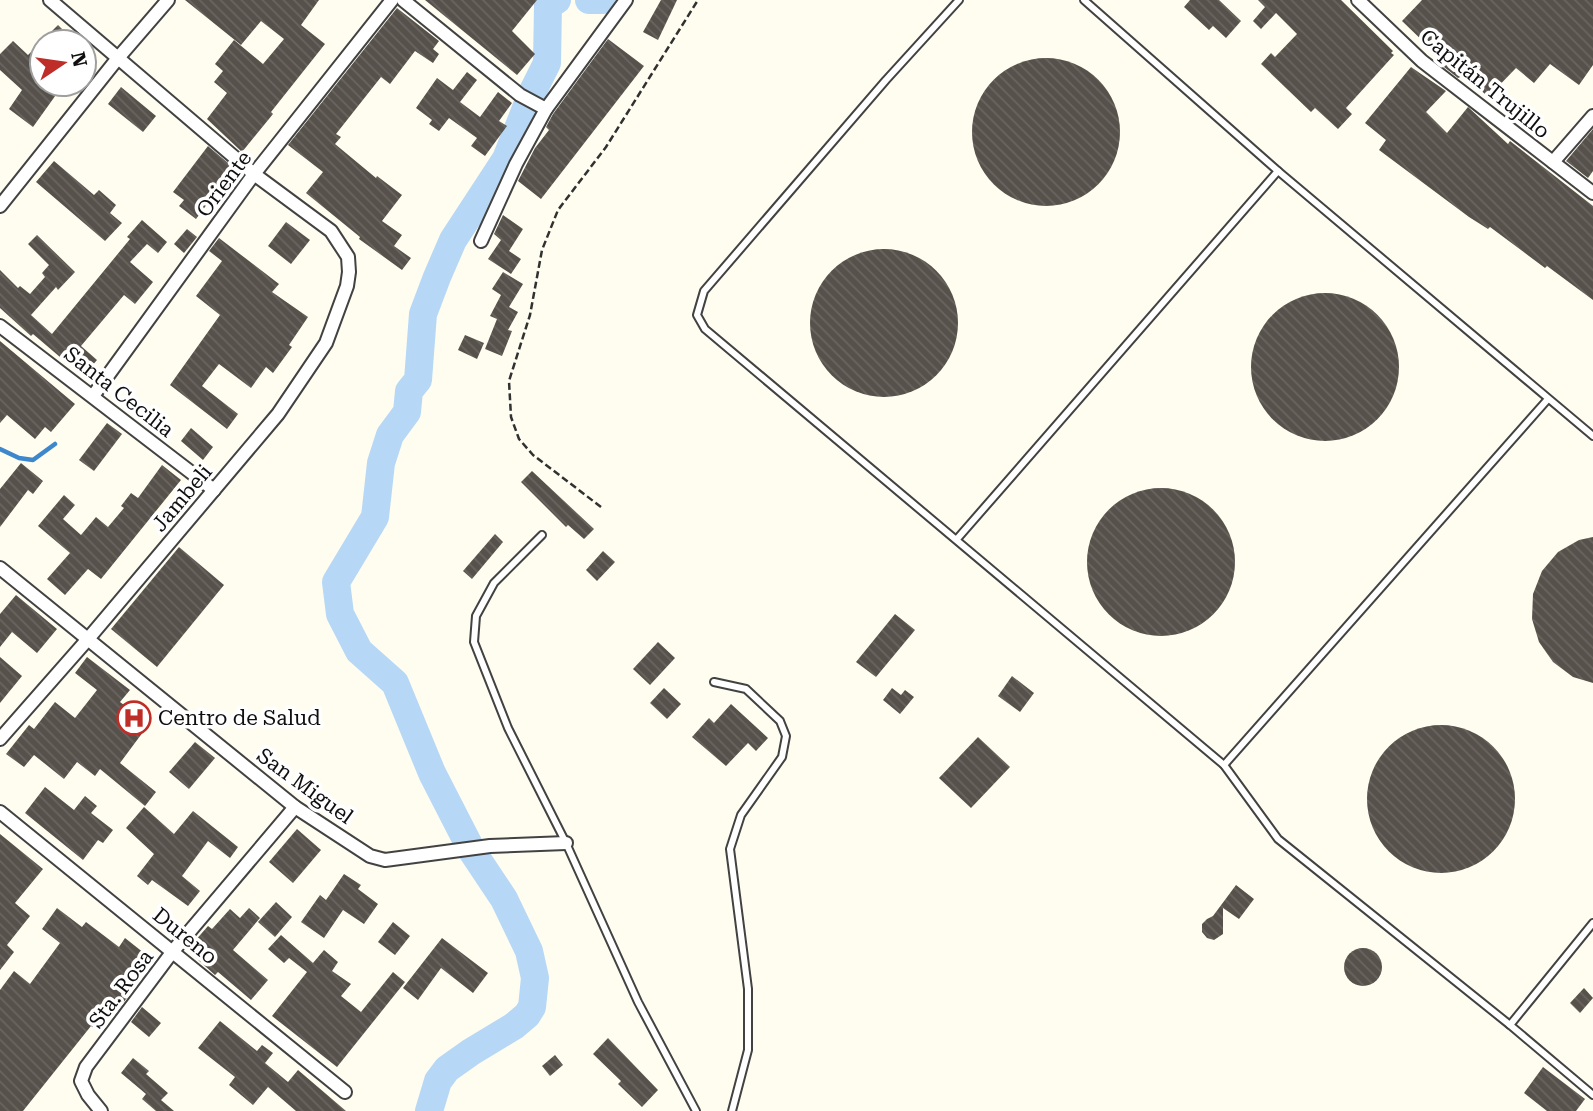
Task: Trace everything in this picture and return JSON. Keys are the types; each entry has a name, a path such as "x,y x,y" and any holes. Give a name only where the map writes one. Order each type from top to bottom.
{"street":[{"path":"50,0 254,174"},
{"path":"0,206 168,0"},
{"name":"Oriente","path":"93,396 254,174 392,0"},
{"path":"403,0 520,95 542,107"},
{"path":"481,241 542,107 626,0"},
{"name":"Capitán Trujillo","path":"1358,0 1422,61 1593,193"},
{"path":"1553,162 1593,116"},
{"name":"Jambeli","path":"0,739 278,414 326,343 347,286 348,257 331,231 254,174"},
{"name":"Santa Cecilia","path":"0,326 214,490"},
{"name":"San Miguel","path":"0,568 295,807 370,856 385,860 490,846 566,843"},
{"name":"Sta. Rosa","path":"101,1111 81,1081 86,1068 173,951 295,807"},
{"name":"Dureno","path":"0,812 345,1092"}],"lane":[{"path":"959,0 886,80 704,291 697,315 705,329 1224,765 1278,839 1593,1095"},
{"path":"1084,0 1278,171 1593,436"},
{"path":"957,539 1278,171"},
{"path":"1224,765 1548,399"},
{"path":"542,536 494,583 476,616 474,642 508,729 566,843 638,1002 696,1111"},
{"path":"714,682 746,689 780,721 786,736 782,757 741,815 730,849 748,989 748,1050 732,1111"},
{"path":"1510,1025 1593,923"}],"path":[{"path":"601,507 533,455 519,439 511,418 509,381 530,315 542,250 558,210 606,147 698,0"}],"building":[{"path":"185,0 319,0 301,25 325,44 242,152 207,119 227,93 214,82 223,71 215,64 234,40 263,64 284,39 261,21 241,45"},
{"path":"425,0 537,0 512,31 535,54 517,75"},
{"path":"661,0 677,0 658,40 643,32"},
{"path":"1190,0 1219,0 1241,21 1226,38 1213,26 1209,30 1184,7"},
{"path":"1258,0 1341,0 1393,51 1391,53 1394,55 1346,108 1352,114 1338,129 1315,108 1311,112 1261,64 1271,53 1275,57 1297,34 1276,13 1261,29 1253,21 1265,7"},
{"path":"1422,0 1593,0 1593,65 1579,85 1550,64 1534,83 1516,68 1488,97 1465,75 1458,78 1444,67 1452,59 1433,41 1428,46 1402,21"},
{"path":"397,8 439,41 433,49 439,54 433,63 415,51 390,84 381,77 336,134 341,137 335,144 376,178 377,176 402,195 382,221 402,235 394,246 411,258 402,270 359,239 360,237 306,193 323,172 288,145"},
{"path":"608,39 644,66 541,199 518,181 535,148 549,130 546,127 553,114"},
{"path":"13,41 28,55 28,98 54,98 33,127 9,109 22,90 0,70 0,54"},
{"path":"1046,58 1074,64 1098,80 1114,104 1120,132 1114,160 1098,184 1074,200 1046,206 1018,200 994,184 978,160 972,132 978,104 994,80 1018,64"},
{"path":"1411,67 1446,91 1426,112 1447,133 1468,107 1508,144 1510,141 1593,206 1593,300 1490,227 1488,229 1469,217 1379,150 1386,140 1365,123"},
{"path":"467,72 477,80 460,102 480,117 498,92 512,103 499,121 507,126 485,156 471,146 477,138 449,118 439,131 429,124 432,120 416,108 437,78 453,90"},
{"path":"121,87 156,116 143,132 108,104"},
{"path":"1593,129 1593,171 1588,178 1566,161"},
{"path":"208,146 234,168 196,219 179,206 184,200 173,192"},
{"path":"54,161 94,195 99,190 116,205 110,213 122,223 105,241 36,182"},
{"path":"503,215 523,229 509,251 521,259 511,274 488,259 501,240 494,234"},
{"path":"142,220 167,242 158,253 147,244 130,262 153,282 135,304 124,295 81,346 97,360 85,374 69,361 67,363 33,334 31,336 0,308 0,270 18,288 20,286 30,294 45,277 42,273 49,265 28,244 37,235 75,272 58,290 56,287 31,315 52,334 130,239 127,237"},
{"path":"286,222 310,240 291,264 268,246"},
{"path":"187,229 197,237 184,253 174,244"},
{"path":"219,238 279,284 272,292 308,317 289,345 292,347 273,373 266,367 251,388 219,364 202,386 238,414 227,429 170,385 220,315 196,296 222,261 209,251"},
{"path":"884,249 912,255 936,271 952,295 958,323 952,351 936,375 912,391 884,397 856,391 832,375 816,351 810,323 816,295 832,271 856,255"},
{"path":"503,272 523,284 509,307 518,312 508,330 512,331 502,356 485,349 497,319 490,316 501,295 492,289"},
{"path":"1325,293 1353,299 1366,305 1377,315 1387,326 1393,339 1399,367 1393,395 1387,408 1377,419 1366,429 1353,435 1325,441 1297,435 1284,429 1273,419 1263,408 1257,395 1251,367 1257,339 1263,326 1273,315 1284,305 1297,299"},
{"path":"465,335 484,343 477,359 458,350"},
{"path":"0,341 75,404 51,432 45,427 35,439 7,415 0,423"},
{"path":"107,423 122,434 94,471 79,460"},
{"path":"191,428 213,447 203,460 181,441"},
{"path":"21,463 43,481 33,494 28,490 0,527 0,489"},
{"path":"162,465 181,480 101,579 88,569 65,595 47,579 70,553 38,526 64,495 75,505 63,519 81,535 96,517 108,527 124,508 121,506 131,493 138,498"},
{"path":"532,471 594,529 584,539 568,525 566,527 521,482"},
{"path":"1161,488 1189,494 1213,510 1229,534 1235,562 1229,590 1213,614 1189,630 1161,636 1133,630 1109,614 1093,590 1087,562 1093,534 1109,510 1133,494"},
{"path":"495,534 503,542 472,579 463,571"},
{"path":"1593,537 1593,683 1573,677 1553,662 1539,642 1532,619 1533,594 1542,571 1558,552 1579,540"},
{"path":"179,547 224,585 157,667 111,629"},
{"path":"603,551 615,562 597,581 586,570"},
{"path":"16,595 57,629 37,653 12,632 0,647 0,614"},
{"path":"895,614 915,630 876,677 856,662"},
{"path":"658,642 675,658 650,685 633,669"},
{"path":"0,657 22,676 0,703"},
{"path":"87,657 130,690 120,702 149,724 120,763 156,792 145,806 100,769 95,776 77,762 64,779 34,755 24,767 6,754 29,725 34,729 55,702 75,718 97,690 75,673"},
{"path":"1012,676 1034,693 1020,712 998,696"},
{"path":"664,688 681,704 667,719 650,703"},
{"path":"892,688 901,695 905,690 914,697 900,714 883,700"},
{"path":"731,704 768,738 756,751 748,743 726,766 692,737 709,718 714,723"},
{"path":"1441,725 1469,731 1493,747 1509,771 1515,799 1509,827 1493,851 1469,867 1441,873 1413,867 1389,851 1373,827 1367,799 1373,771 1389,747 1413,731"},
{"path":"978,737 1010,767 971,808 939,778"},
{"path":"195,742 215,758 189,789 169,772"},
{"path":"45,787 74,810 85,796 97,806 91,813 113,830 103,843 98,840 83,860 25,813"},
{"path":"144,807 174,834 193,811 238,847 230,858 208,841 182,876 200,891 188,906 152,880 148,885 137,876 154,854 126,828"},
{"path":"297,829 321,850 293,883 269,862"},
{"path":"0,834 43,869 15,903 30,916 7,945 14,952 0,970"},
{"path":"344,874 361,885 358,889 378,904 364,924 343,910 324,938 301,922 320,895 326,900"},
{"path":"1236,885 1254,899 1239,919 1223,908 1223,934 1214,940 1207,938 1202,932 1202,924 1213,916"},
{"path":"276,902 292,917 275,937 258,922"},
{"path":"57,908 82,927 86,922 119,947 125,938 149,957 123,991 129,995 117,1011 112,1006 94,1028 91,1026 23,1111 0,1111 0,990 14,971 30,984 60,943 42,929"},
{"path":"249,908 260,918 233,950 268,980 251,1000 218,972 215,975 187,950 208,926 212,929 230,909 240,918"},
{"path":"393,922 410,936 395,955 378,942"},
{"path":"281,935 313,963 324,950 338,962 332,971 351,984 341,996 361,1012 393,972 405,982 337,1067 272,1016 307,972 289,958 284,963 268,949"},
{"path":"442,938 488,973 473,993 441,968 418,1000 403,988"},
{"path":"1363,948 1376,954 1382,967 1376,980 1363,986 1350,980 1344,967 1350,954"},
{"path":"1584,988 1593,998 1580,1013 1570,1003"},
{"path":"142,1007 161,1023 149,1037 131,1022"},
{"path":"220,1021 257,1051 262,1045 273,1053 265,1063 288,1082 298,1070 346,1111 296,1111 268,1087 253,1105 229,1085 235,1077 198,1048"},
{"path":"608,1038 658,1090 642,1107 618,1084 621,1081 593,1054"},
{"path":"555,1055 563,1065 550,1076 542,1066"},
{"path":"133,1058 149,1071 146,1074 168,1093 161,1100 174,1111 156,1111 142,1099 146,1094 121,1073"},
{"path":"1543,1067 1585,1099 1576,1111 1547,1111 1524,1093"}],"waterway":[{"path":"429,1111 438,1081 447,1069 527,1015 532,1007 535,978 529,951 504,899 472,851 432,773 395,683 359,651 340,614 336,582 375,517 381,463 390,435 407,412 409,391 418,380 423,314 437,277 453,240 506,159 547,63 548,5 557,0"},
{"path":"589,0 603,0"},
{"path":"0,449 19,458 33,460 55,444"}],"place":[{"name":"Centro de Salud","path":"134,718"}]}
